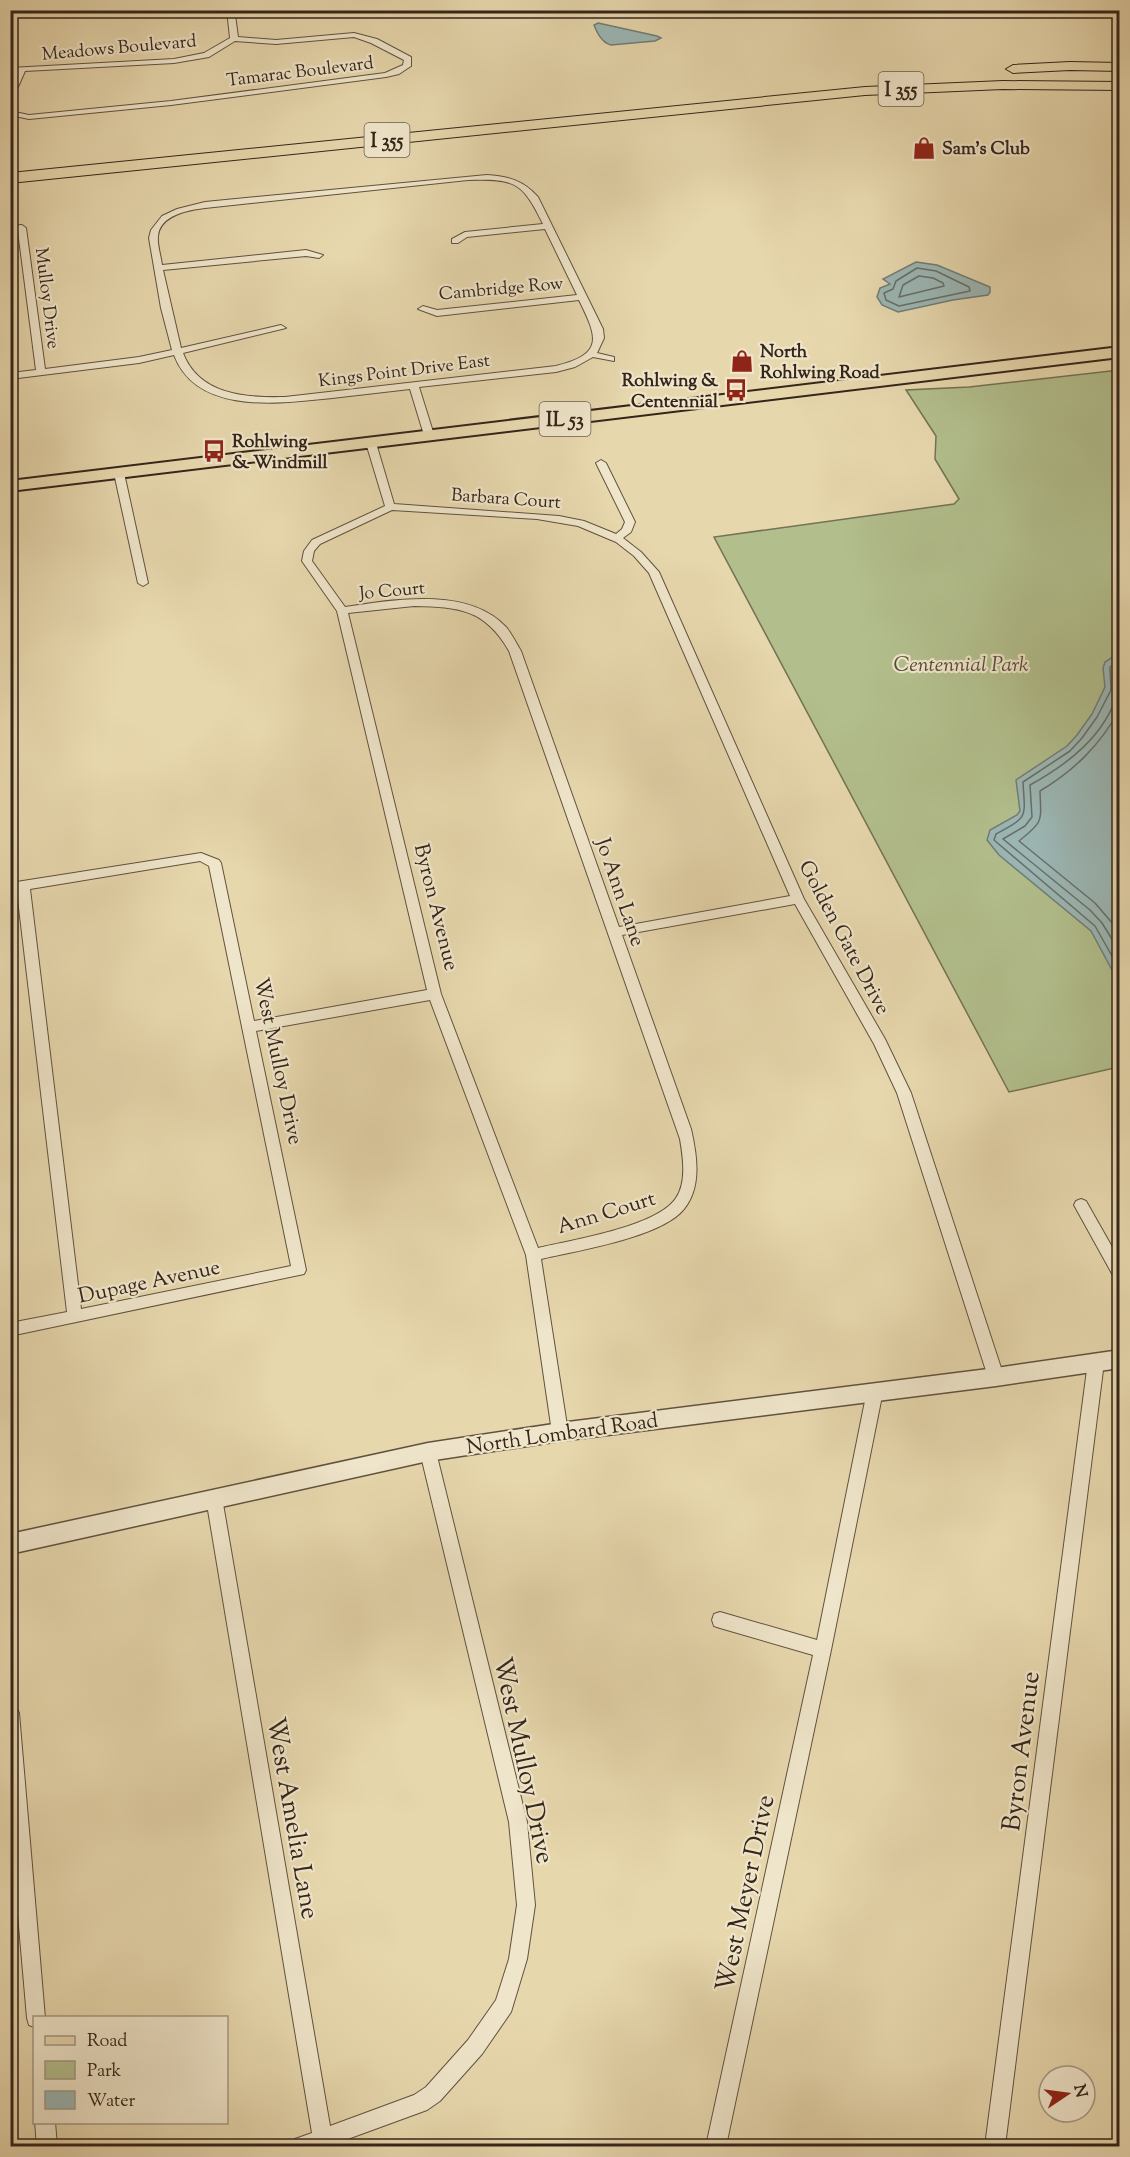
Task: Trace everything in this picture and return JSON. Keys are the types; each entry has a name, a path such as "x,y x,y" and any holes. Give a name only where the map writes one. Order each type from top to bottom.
{"highway":[{"path":"1001,69 1119,69"},
{"name":"I 355","path":"848,78 870,76"},
{"name":"I 355","path":"10,178 921,88 1037,85 1119,86"},
{"path":"684,110 951,92 1070,91 1119,94"}],"main road":[{"name":"IL 53","path":"10,486 1119,352"}],"street":[{"path":"234,39 231,12 255,10"},
{"name":"Tamarac Boulevard","path":"10,113 29,117 171,103 386,75 406,66 408,59 374,41 354,35 280,42 234,39"},
{"name":"Meadows Boulevard","path":"10,70 186,59 206,55 234,39"},
{"path":"10,96 22,70"},
{"path":"512,180 520,174"},
{"path":"177,351 153,238 154,230 162,216 205,205 468,178 501,178 512,180 527,188 600,333 598,344 587,356"},
{"path":"455,241 465,235 548,226"},
{"name":"Mulloy Drive","path":"10,229 22,228 41,372"},
{"path":"160,268 306,253 319,255"},
{"name":"Cambridge Row","path":"423,309 437,313 582,297"},
{"path":"10,376 114,364 281,328"},
{"name":"Kings Point Drive East","path":"177,351 182,364 191,375 207,386 228,395 251,399 285,400 555,369 587,356"},
{"path":"587,356 611,359"},
{"path":"414,385 429,435"},
{"path":"371,442 390,507"},
{"path":"601,463 630,522 627,530 617,538"},
{"path":"119,473 143,583"},
{"name":"Barbara Court","path":"390,507 564,518 617,538"},
{"name":"Byron Avenue","path":"390,507 316,542 309,551 307,561 342,611 435,994 533,1255 560,1432"},
{"name":"Golden Gate Drive","path":"617,538 640,556 658,580 798,899 880,1043 904,1093 996,1377"},
{"name":"Jo Court","path":"342,611 425,601 457,606 480,614"},
{"name":"Jo Ann Lane","path":"480,614 503,630 511,641 688,1143 690,1169 683,1197"},
{"name":"West Mulloy Drive","path":"17,887 201,857 211,859 217,867 298,1270 296,1272"},
{"path":"17,887 75,1318"},
{"path":"614,932 798,899"},
{"path":"250,1027 435,994"},
{"name":"Ann Court","path":"533,1255 653,1224 674,1212 683,1197"},
{"path":"1081,1205 1119,1275"},
{"name":"Dupage Avenue","path":"10,1330 296,1272"},
{"name":"North Lombard Road","path":"10,1544 428,1452 560,1432 996,1377 1119,1359"},
{"name":"Byron Avenue","path":"995,2146 1096,1362"},
{"name":"West Meyer Drive","path":"716,2146 823,1650 875,1391"},
{"name":"West Mulloy Drive","path":"302,2146 324,2143 420,2103 433,2094 475,2047 504,2005 518,1959 526,1905 519,1830 428,1452"},
{"name":"West Amelia Lane","path":"214,1498 324,2143"},
{"path":"720,1620 823,1650"},
{"path":"10,1713 36,2016"},
{"path":"45,2124 47,2146"}],"green space":[{"name":"Centennial Park","path":"1119,370 1119,1067 1009,1092 714,537 954,504 959,499 935,459 936,436 906,390 969,387"}],"water":[{"path":"598,23 661,38 655,41 611,45 605,42 599,34 594,25"},
{"path":"916,262 937,265 990,287 990,292 988,295 898,312 882,305 877,297 880,288 890,284 883,279"},
{"path":"1119,653 1119,983 1091,931 999,855 987,840 990,830 1020,811 1016,780 1067,746 1092,714 1105,687 1103,668 1105,662"}],"place":[{"name":"Sam's Club","path":"924,148"},
{"name":"North Rohlwing Road","path":"742,361"},
{"name":"Rohlwing & Centennial","path":"736,390"},
{"name":"Rohlwing & Windmill","path":"214,451"}]}
